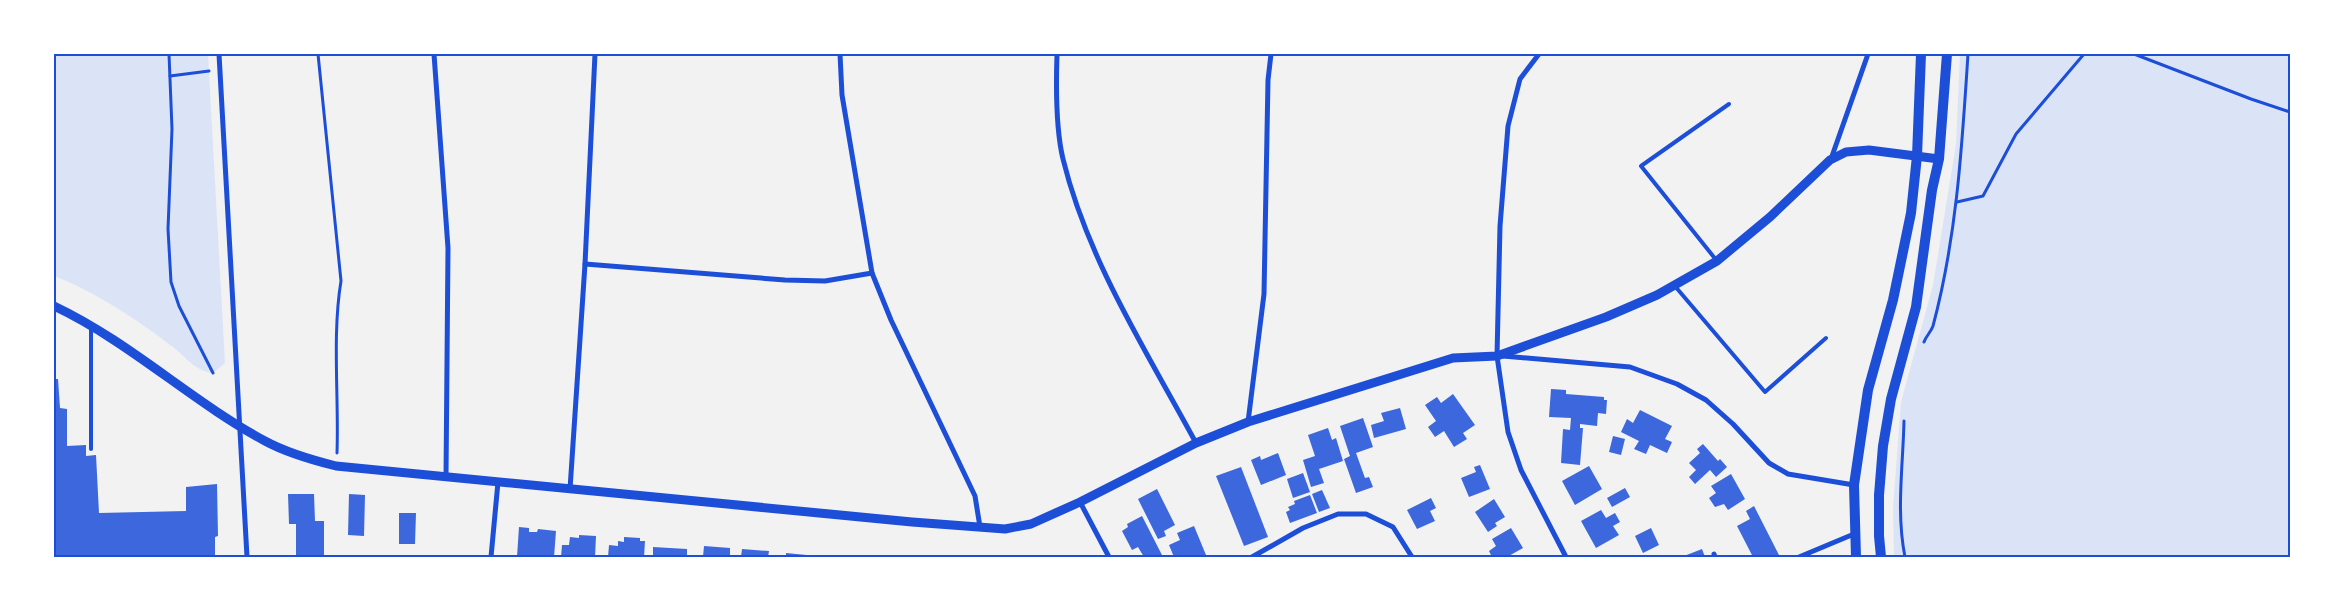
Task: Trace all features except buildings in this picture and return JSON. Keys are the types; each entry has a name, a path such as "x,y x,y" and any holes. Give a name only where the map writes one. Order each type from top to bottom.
{"main road":[{"path":"1856,557 1854,485 1868,390 1893,300 1912,213 1917,156 1921,54"},
{"path":"1881,557 1878,536 1883,446 1891,399 1916,307 1932,190 1939,159 1947,54"}],"street":[{"path":"219,54 247,557"},
{"path":"434,54 448,248 446,477"},
{"path":"570,489 586,264 595,54"},
{"path":"840,54 842,95 872,273 891,320 976,496 980,527"},
{"path":"1057,54 1056,89 1062,158 1078,209 1114,293 1196,443"},
{"path":"1248,422 1264,294 1270,54"},
{"path":"1539,54 1520,79 1508,126 1500,226 1497,356 1508,432 1521,470 1566,557"},
{"path":"1830,160 1868,54"},
{"path":"1497,356 1606,317 1674,285 1717,260 1770,217 1830,160 1846,152 1858,149 1939,159"},
{"path":"586,264 785,280 825,281 872,273"},
{"path":"54,306 91,326 239,425 288,452 336,466 446,477 1005,529 1031,524 1080,502 1196,443 1248,422 1453,358 1497,356 1630,367 1677,384 1706,400 1733,424 1769,463 1788,474 1854,485"},
{"path":"491,557 498,482"},
{"path":"1080,502 1110,557"},
{"path":"1252,557 1303,528 1338,514 1366,514 1393,528 1412,557"},
{"path":"1799,557 1854,534"}],"lane":[{"path":"1717,260 1641,166 1729,104"},
{"path":"1674,285 1766,392 1826,338"},
{"path":"91,326 91,449"}],"path":[{"path":"169,54 172,129 168,229 171,282 183,314 213,374"},
{"path":"318,54 342,281 337,304 339,413 336,466"},
{"path":"1922,346 1932,329 1952,241 1957,202 1968,54"},
{"path":"1957,202 1983,196 2016,134 2084,54"},
{"path":"2134,54 2290,112"},
{"path":"170,76 195,72"},
{"path":"1904,418 1900,506 1901,538 1904,557"}],"shaded area":[{"path":"54,54 208,54 225,363 213,373 196,367 173,347 115,307 85,290 54,276"},
{"path":"1960,54 2290,54 2290,557 1894,557 1893,507 1901,402 1933,285 1956,144"}]}
